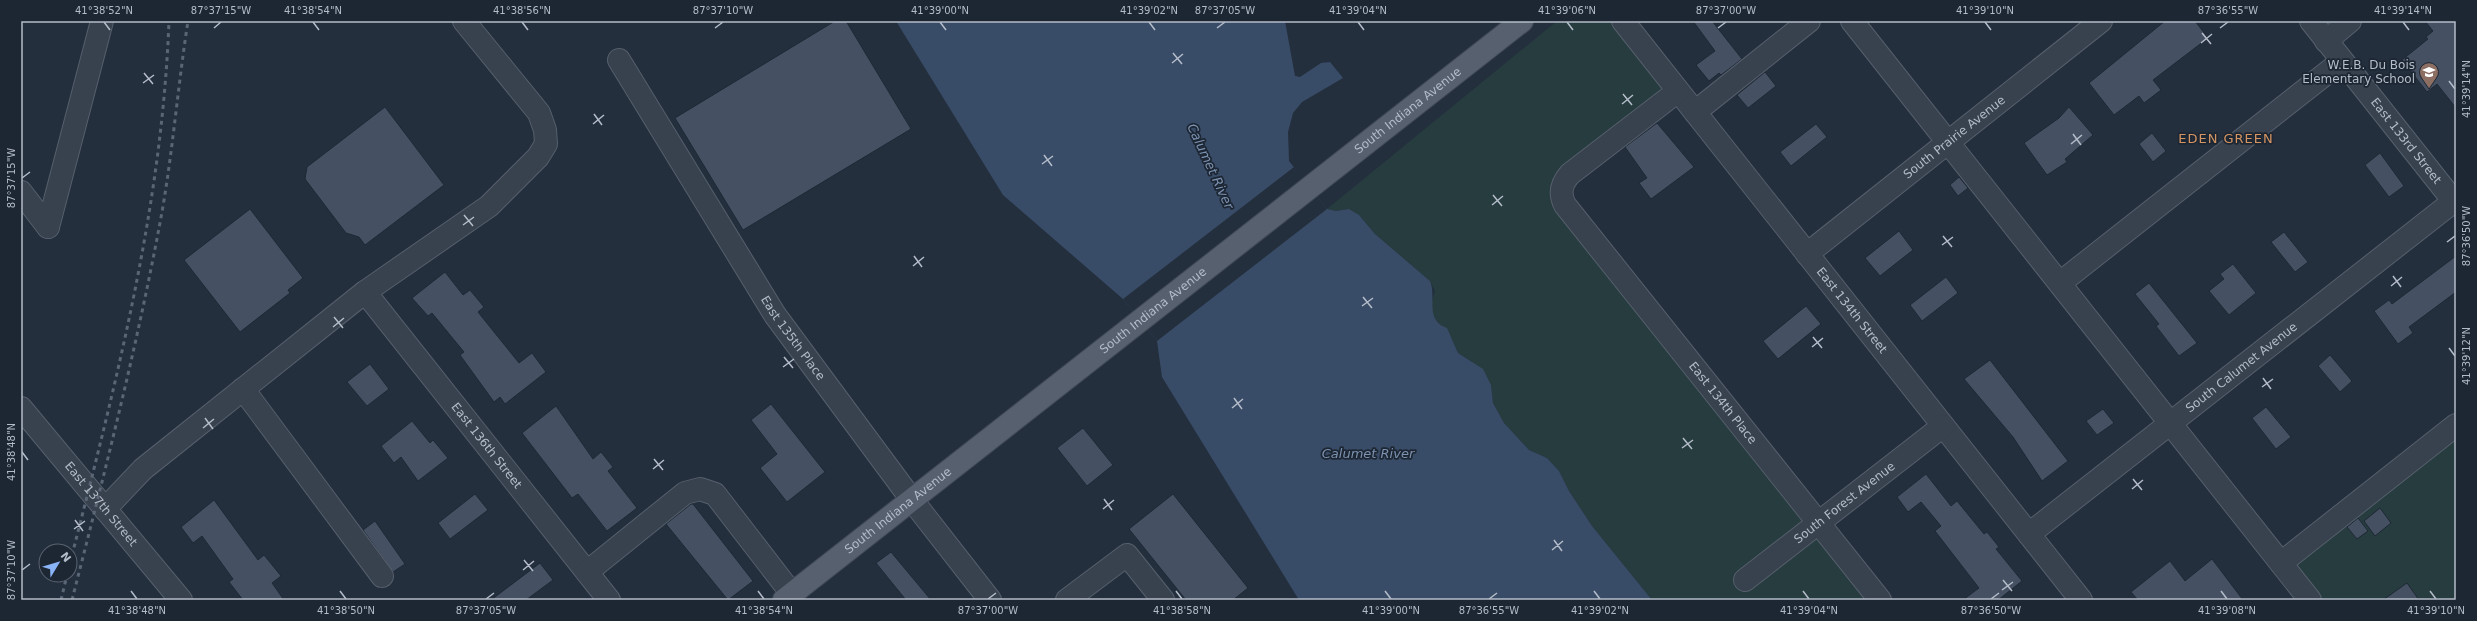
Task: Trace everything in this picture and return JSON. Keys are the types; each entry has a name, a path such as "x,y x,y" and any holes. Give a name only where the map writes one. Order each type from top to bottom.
{"main road":[{"name":"South Indiana Avenue","path":"788,597 1522,21"}],"street":[{"path":"21,192 48,227 102,21"},
{"path":"105,509 144,469 364,292 490,206 538,157 546,144 546,130 539,113 464,21"},
{"name":"East 134th Street","path":"1623,21 2081,600"},
{"path":"1695,112 1809,21"},
{"path":"1852,21 2310,600"},
{"name":"South Prairie Avenue","path":"1807,254 2101,21"},
{"name":"East 133rd Street","path":"2311,21 2455,202"},
{"path":"2326,40 2350,21"},
{"name":"East 135th Place","path":"619,60 775,315 912,500 990,600"},
{"path":"2060,283 2342,61"},
{"name":"East 134th Place","path":"1678,91 1570,174 1564,182 1561,191 1565,205 1880,600"},
{"name":"South Calumet Avenue","path":"2029,534 2455,202"},
{"name":"East 136th Street","path":"364,292 609,600"},
{"path":"243,389 382,576"},
{"name":"East 137th Street","path":"21,408 181,600"},
{"path":"2281,563 2456,425"},
{"name":"South Forest Avenue","path":"1745,580 1943,426"},
{"path":"587,572 685,493 700,489 715,494 788,597"},
{"path":"1067,600 1127,555 1163,600"}],"green space":[{"path":"1557,21 1612,21 1666,87 1554,176 1550,188 1553,199 1874,600 1652,600 1592,526 1569,491 1559,471 1547,458 1529,450 1504,423 1493,403 1491,385 1471,361 1458,353 1452,339 1432,315 1431,304 1435,291 1430,281 1375,234 1359,215 1349,209 1336,211 1327,209"},
{"path":"2456,432 2456,600 2321,600 2291,562"}],"water":[{"name":"Calumet River","path":"896,21 1285,21 1295,76 1300,77 1321,63 1330,62 1343,78 1302,102 1293,113 1288,132 1289,161 1327,209 1336,211 1349,209 1359,215 1375,234 1430,281 1432,287 1432,308 1436,320 1447,328 1458,353 1483,369 1491,385 1493,403 1504,423 1529,450 1547,458 1559,471 1569,491 1592,526 1652,600 1299,600 1162,377 1157,341 1123,299 1003,195"}],"pier":[{"path":"1294,167 1327,209 1157,341 1123,299"}],"building":[{"path":"835,21 846,21 911,129 743,230 675,118"},
{"path":"1693,21 1712,21 1742,59 1721,75 1719,73 1709,81 1696,65 1715,51"},
{"path":"2165,21 2195,21 2208,38 2153,80 2161,90 2144,103 2139,96 2114,115 2089,83"},
{"path":"2425,21 2456,21 2456,108 2437,84 2427,92 2402,60 2428,39 2426,37 2433,31"},
{"path":"1765,72 1776,86 1748,108 1737,95"},
{"path":"385,107 444,185 365,245 359,237 346,233 305,179 307,167"},
{"path":"2069,107 2093,135 2065,159 2067,162 2047,175 2024,143 2059,118"},
{"path":"1657,123 1694,167 1651,199 1639,183 1647,178 1625,147"},
{"path":"1816,124 1827,137 1791,166 1780,152"},
{"path":"2152,133 2166,151 2153,162 2139,144"},
{"path":"2380,153 2404,186 2389,197 2365,165"},
{"path":"1959,177 1968,188 1958,196 1950,185"},
{"path":"250,209 303,278 288,290 290,293 240,332 184,260"},
{"path":"1899,231 1913,250 1880,276 1865,258"},
{"path":"2284,232 2308,262 2295,272 2271,242"},
{"path":"2456,256 2456,292 2409,327 2413,333 2398,344 2374,311 2389,300 2392,304"},
{"path":"2233,264 2256,293 2229,315 2209,291 2224,279 2220,274"},
{"path":"445,272 463,295 470,290 484,307 478,312 519,363 532,353 546,372 505,404 500,397 494,402 460,355 464,352 432,313 428,316 412,298"},
{"path":"1946,277 1958,293 1922,321 1910,305"},
{"path":"2149,283 2197,343 2179,356 2156,326 2159,324 2135,294"},
{"path":"1806,306 1821,324 1778,359 1763,341"},
{"path":"2330,355 2352,381 2340,392 2318,366"},
{"path":"1990,360 2068,461 2042,481 2013,437 1964,379"},
{"path":"370,364 389,389 367,406 347,382"},
{"path":"771,404 825,472 787,502 760,468 777,454 751,420"},
{"path":"556,406 593,459 601,452 613,467 608,471 637,508 607,531 578,494 572,498 522,433"},
{"path":"2266,407 2291,437 2276,449 2252,418"},
{"path":"2103,409 2114,423 2097,435 2086,421"},
{"path":"412,421 430,443 433,440 448,458 418,481 401,457 394,463 381,446"},
{"path":"1083,428 1113,465 1087,486 1057,448"},
{"path":"1926,474 1951,506 1957,501 1984,534 1987,532 1999,547 1996,549 2022,581 1998,600 1963,600 1979,588 1935,531 1941,526 1921,502 1908,512 1897,497"},
{"path":"475,494 488,510 450,539 438,523"},
{"path":"1173,494 1248,588 1233,600 1186,600 1129,529"},
{"path":"214,500 258,560 264,555 281,576 272,583 284,600 243,600 229,582 233,579 202,536 193,543 181,527"},
{"path":"693,504 753,581 728,600 666,524"},
{"path":"2380,508 2391,523 2375,536 2364,521"},
{"path":"2358,518 2368,531 2357,539 2347,527"},
{"path":"375,521 405,564 393,572 363,530"},
{"path":"891,552 931,600 906,600 876,563"},
{"path":"2212,559 2243,600 2138,600 2131,592 2170,561 2185,581"},
{"path":"540,563 553,580 526,600 491,600"},
{"path":"2407,583 2419,600 2383,600"}],"railway":[{"path":"75,543 120,361 147,227 165,90 169,21"},
{"path":"72,600 120,407 153,261 166,188 188,21"},
{"path":"61,600 65,583"}],"place":[{"name":"W.E.B. Du Bois Elementary School","path":"2429,89"}],"district":[{"name":"EDEN GREEN","path":"2226,138"}]}
